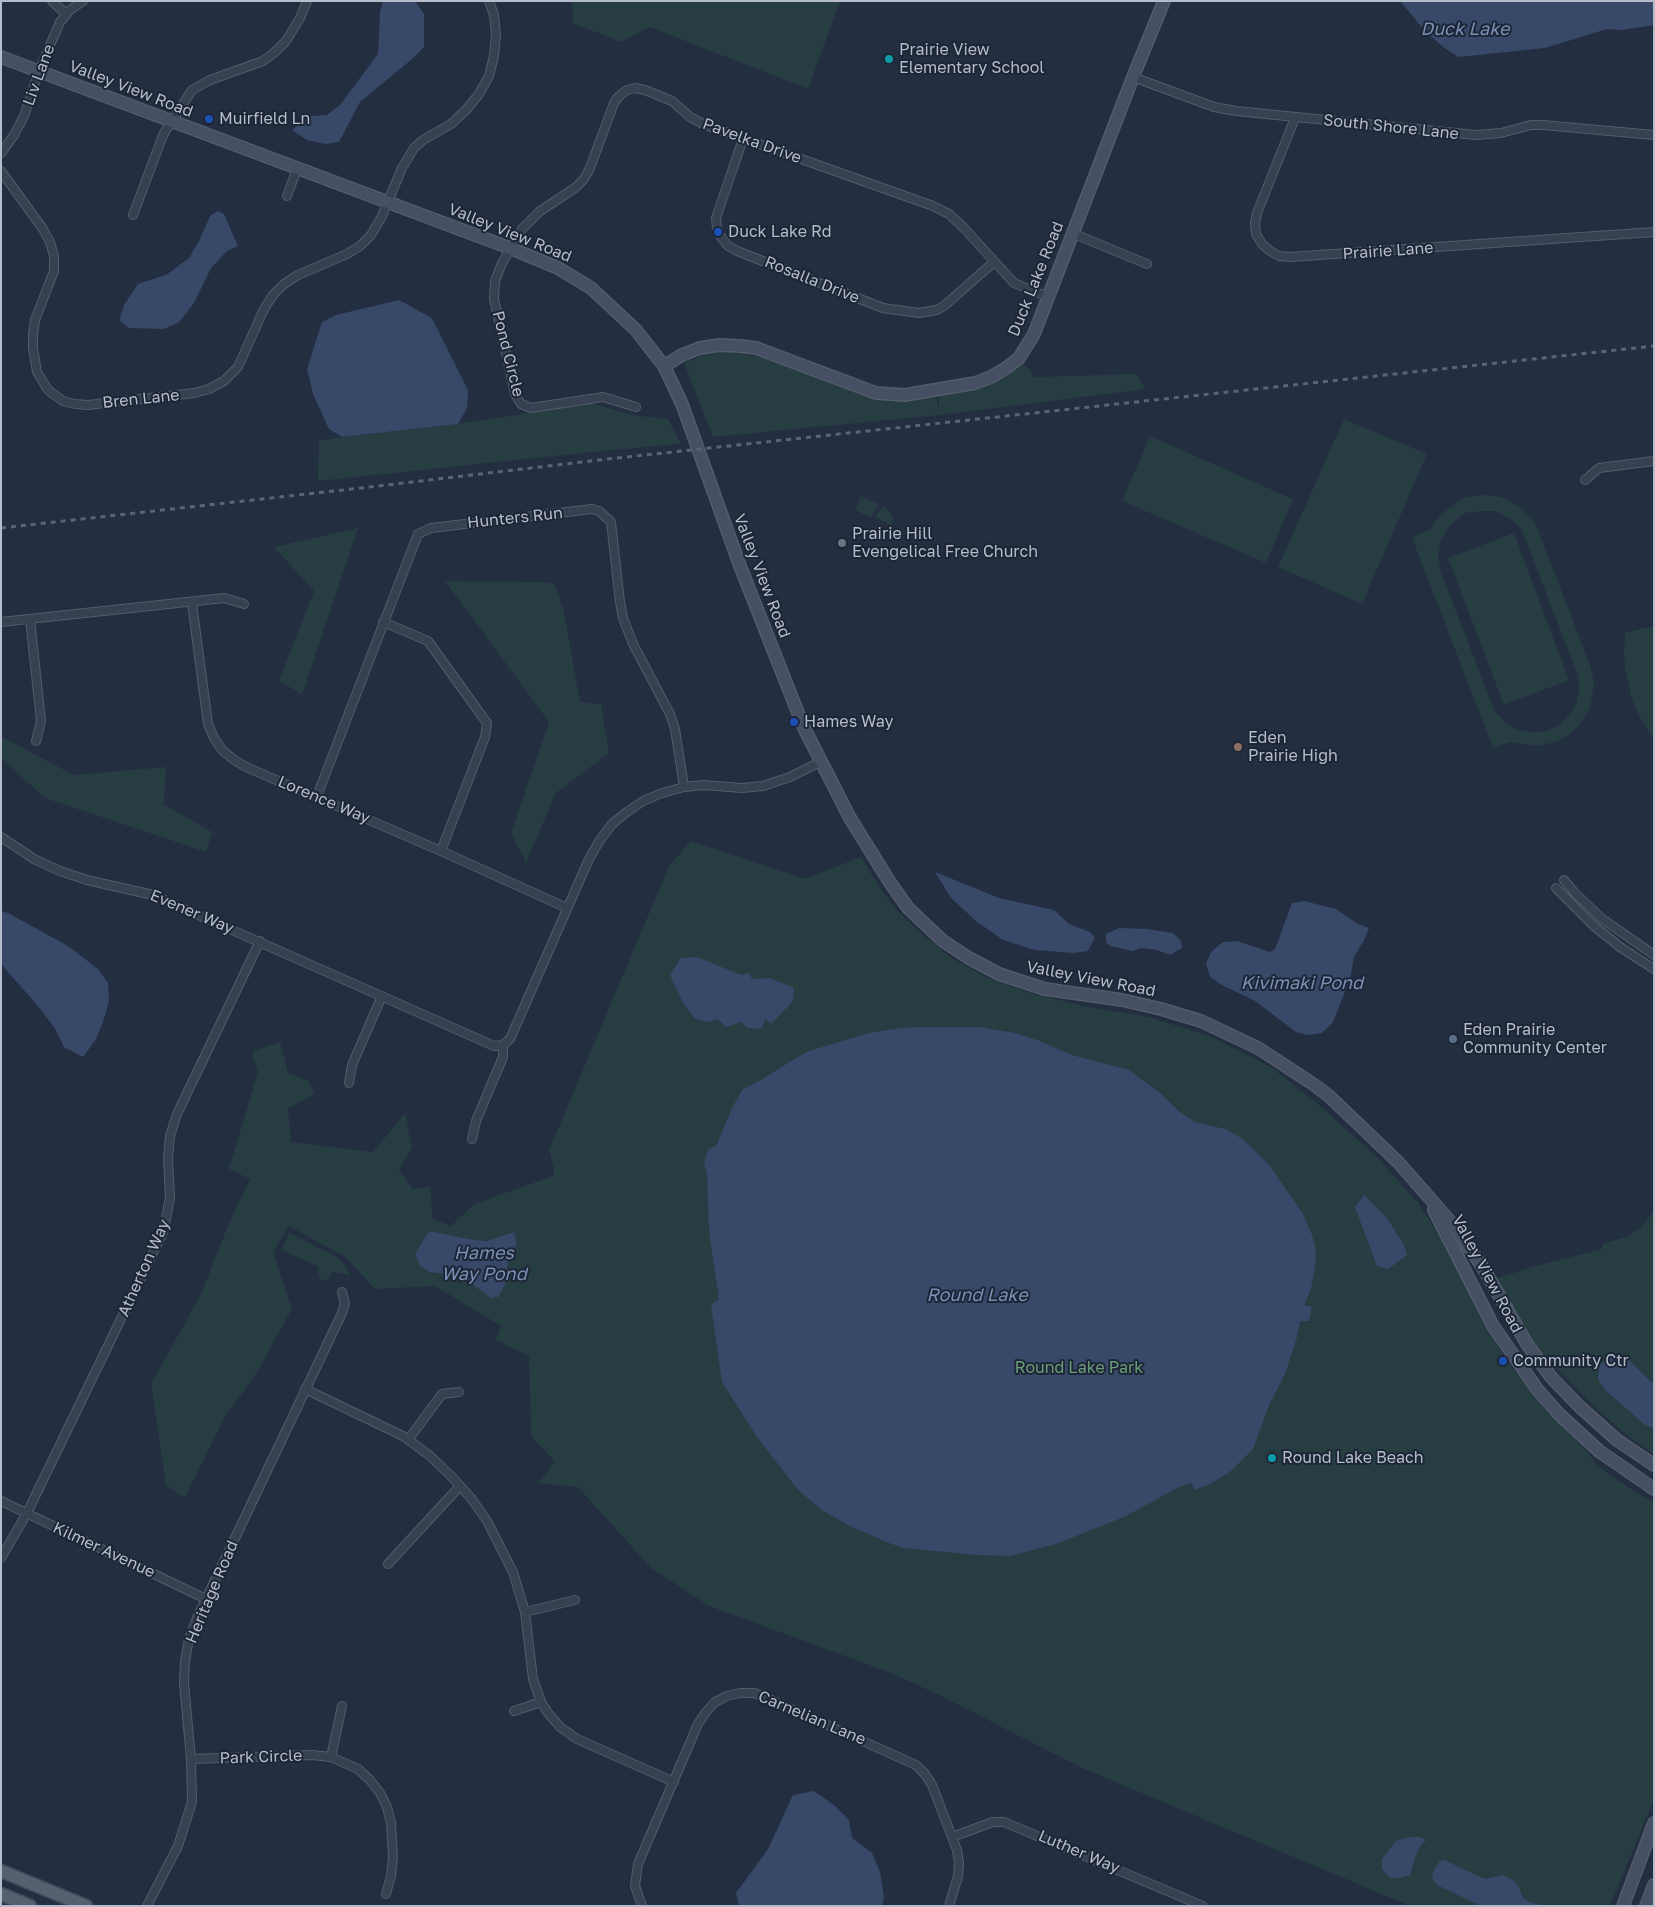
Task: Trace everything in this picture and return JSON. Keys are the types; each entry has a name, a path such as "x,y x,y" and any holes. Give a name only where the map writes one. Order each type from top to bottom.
{"main road":[{"path":"1,1871 86,1906"},
{"path":"1,1894 30,1906"}],"street":[{"path":"52,1 66,14"},
{"name":"Liv Lane","path":"1,153 14,135 24,116 39,71 60,22 66,14 83,1"},
{"path":"133,215 163,136 192,90 201,84 263,61 275,52 286,41 300,18 307,1"},
{"name":"Bren Lane","path":"1,171 43,229 50,242 54,256 52,278 35,320 33,334 36,372 51,394 62,401 88,405 194,393 209,389 224,381 238,367 272,295 298,275 347,254 360,246 371,235 382,216 407,158 414,148 423,140 450,124 466,110 479,94 489,76 494,56 496,35 494,15 489,1"},
{"name":"Duck Lake Road","path":"664,366 682,355 700,348 719,345 740,346 756,348 876,393 905,395 975,383 1006,368 1019,358 1034,334 1132,77 1164,1"},
{"name":"Valley View Road","path":"1,57 510,248 558,268 591,288 636,330 664,366 682,404 740,566 796,710 820,762 850,818 898,895 925,925 955,950 990,970 1029,985 1076,995 1122,1000 1161,1009 1220,1029 1258,1048 1313,1084 1329,1096 1398,1162 1455,1227 1482,1266 1505,1309 1547,1372 1580,1407 1617,1440 1654,1465"},
{"name":"South Shore Lane","path":"1132,77 1214,107 1295,118 1476,135 1501,133 1531,125 1654,135"},
{"name":"Pavelka Drive","path":"510,248 529,220 575,188 584,179 614,104 619,96 627,90 635,88 672,101 690,117 703,124 933,206 949,214 963,226 1014,283 1048,297"},
{"name":"Prairie Lane","path":"1295,118 1257,213 1255,223 1256,234 1262,244 1279,256 1290,257 1654,232"},
{"path":"709,236 718,232 716,218 743,139"},
{"path":"287,196 297,169"},
{"name":"Rosalla Drive","path":"718,232 728,246 891,310 919,312 937,310 994,262"},
{"path":"1072,233 1147,264"},
{"name":"Pond Circle","path":"510,248 495,281 494,299 515,394 521,404 531,408 603,397 636,407"},
{"path":"1585,480 1599,468 1654,461"},
{"name":"Hunters Run","path":"317,796 418,534 431,528 583,510 599,511 611,522 623,618 633,644 670,714 675,729 684,787"},
{"path":"1,622 224,598 244,604"},
{"name":"Lorence Way","path":"192,602 208,724 222,750 233,759 567,908"},
{"path":"30,619 41,721 36,741"},
{"path":"384,622 428,641 486,723 485,737 441,851"},
{"path":"472,1140 476,1121 503,1057 503,1045 510,1039 589,859 612,824 644,801 662,793 684,787 742,788 763,786 790,778 820,762"},
{"name":"Evener Way","path":"1,837 34,859 60,871 88,880 153,895 494,1046 503,1045"},
{"path":"1564,880 1602,918 1654,955"},
{"path":"1556,888 1620,947 1654,969"},
{"name":"Atherton Way","path":"1,1558 27,1513 164,1230 170,1197 168,1158 170,1136 177,1114 260,941"},
{"path":"348,1083 352,1065 382,996"},
{"name":"Valley View Road","path":"1425,1193 1493,1326 1532,1383 1559,1414 1599,1451 1654,1489"},
{"name":"Heritage Road","path":"147,1906 178,1846 192,1802 191,1759 184,1683 185,1661 189,1640 206,1599 342,1313 344,1303 342,1292"},
{"path":"305,1389 408,1440 429,1455 460,1486 487,1521 513,1572 525,1612 533,1678 541,1702 560,1727 577,1739 674,1782"},
{"path":"408,1440 442,1394 459,1392"},
{"path":"388,1564 460,1486"},
{"name":"Kilmer Avenue","path":"1,1501 206,1599"},
{"path":"525,1612 575,1600"},
{"name":"Carnelian Lane","path":"642,1906 635,1886 638,1864 698,1724 715,1702 727,1696 740,1693 754,1693 916,1764 932,1785 952,1837 959,1863 958,1876 948,1906"},
{"path":"514,1711 541,1702"},
{"path":"331,1757 342,1706"},
{"name":"Park Circle","path":"191,1759 331,1757 358,1769 370,1780 387,1807 392,1830 393,1857 391,1876 386,1894"},
{"name":"Luther Way","path":"952,1837 992,1822 1004,1822 1203,1906"},
{"path":"1623,1906 1651,1839 1654,1823"},
{"path":"1646,1906 1654,1885"}],"green space":[{"path":"572,1 840,1 808,89 650,27 621,42 573,23"},
{"path":"717,350 765,358 871,398 936,398 939,410 939,396 995,383 1023,363 1035,377 1136,374 1145,389 940,415 713,437 684,363"},
{"path":"592,403 631,415 668,419 681,444 318,481 319,440 458,424"},
{"path":"1344,419 1427,454 1362,604 1278,567"},
{"path":"1150,436 1293,499 1266,563 1122,501"},
{"path":"1484,495 1501,497 1520,507 1535,522 1590,665 1594,682 1590,709 1569,735 1555,742 1538,746 1510,742 1493,748 1412,538 1429,530 1441,514 1466,497","holes":["1496,511 1511,519 1521,528 1578,676 1579,690 1576,704 1569,715 1558,726 1546,731 1517,730 1506,723 1495,712 1441,572 1438,555 1441,539 1450,525 1465,513"]},
{"path":"861,496 879,504 871,518 855,510"},
{"path":"882,507 885,507 893,517 891,525 875,517"},
{"path":"358,528 302,695 279,680 314,591 274,547"},
{"path":"1514,533 1569,680 1504,705 1448,558"},
{"path":"445,581 542,582 555,584 564,612 580,702 601,704 609,753 556,793 526,863 511,833 549,722"},
{"path":"1654,626 1654,739 1638,714 1632,700 1625,668 1624,651 1625,633"},
{"path":"2,737 74,775 166,767 164,805 212,832 206,852 45,798 1,758"},
{"name":"Round Lake Park","path":"691,841 805,879 861,857 895,908 922,934 952,958 990,979 1028,992 1083,1006 1149,1017 1210,1036 1271,1067 1318,1104 1377,1157 1419,1204 1454,1258 1482,1322 1507,1361 1540,1403 1585,1449 1597,1465 1654,1503 1654,1799 1610,1906 1410,1906 1082,1768 937,1694 891,1673 709,1606 651,1568 578,1487 538,1483 555,1462 531,1436 529,1356 496,1340 501,1326 435,1286 375,1289 345,1257 289,1226 273,1252 292,1309 253,1379 226,1414 185,1498 166,1485 151,1384 201,1294 227,1228 250,1179 229,1169 258,1072 252,1052 280,1042 288,1073 308,1081 315,1094 288,1108 291,1142 373,1152 405,1113 412,1147 399,1170 413,1189 430,1186 433,1219 451,1226 474,1204 553,1176 554,1169 549,1150 669,866"},
{"path":"1654,1211 1654,1454 1628,1436 1596,1409 1536,1346 1495,1279 1535,1266 1602,1249 1603,1244 1628,1236 1640,1228"},
{"path":"289,1232 340,1259 351,1275 333,1272 325,1282 318,1277 319,1267 282,1250"}],"water":[{"path":"383,1 415,1 424,14 424,47 360,102 339,142 325,144 307,140 292,130 311,116 327,115 340,105 378,54 380,12"},
{"name":"Duck Lake","path":"1400,1 1654,1 1654,25 1622,30 1607,29 1545,48 1458,57 1425,31"},
{"path":"218,211 224,214 238,246 227,251 211,268 194,303 179,322 164,329 129,328 121,322 120,318 124,305 138,284 166,275 189,258 210,216"},
{"path":"399,300 432,318 468,390 467,408 458,424 342,437 329,429 313,394 307,369 322,322 336,315"},
{"path":"935,872 999,898 1054,910 1069,924 1090,932 1095,938 1088,951 1073,953 1035,950 1003,940 976,921 951,898"},
{"name":"Kivimaki Pond","path":"1304,901 1336,909 1358,924 1369,928 1354,957 1350,979 1333,1022 1322,1033 1308,1035 1296,1032 1255,1001 1210,977 1206,963 1212,951 1223,942 1237,941 1270,952 1275,949 1292,903"},
{"path":"1,911 68,946 98,969 108,983 109,1001 103,1022 96,1039 83,1057 64,1047 54,1027 1,964"},
{"path":"1119,928 1147,929 1173,933 1181,941 1182,948 1170,955 1157,950 1141,948 1133,951 1110,946 1106,942 1106,934"},
{"path":"697,957 741,975 749,973 752,979 770,978 794,988 793,1001 771,1024 766,1019 761,1029 748,1028 741,1022 726,1027 718,1019 708,1022 695,1019 683,1003 670,975 681,958"},
{"name":"Round Lake","path":"979,1027 1015,1033 1040,1041 1072,1055 1129,1070 1195,1122 1225,1129 1243,1139 1270,1166 1303,1214 1312,1235 1316,1260 1311,1289 1304,1305 1312,1307 1309,1321 1300,1321 1285,1374 1269,1405 1253,1449 1231,1471 1212,1483 1195,1490 1191,1483 1181,1486 1124,1517 1056,1544 1010,1556 977,1555 904,1548 852,1527 823,1511 798,1490 757,1437 722,1382 711,1305 719,1299 709,1231 707,1172 704,1163 708,1149 716,1146 733,1106 743,1089 796,1058 809,1051 869,1033 900,1028"},
{"path":"1364,1195 1387,1218 1404,1245 1407,1255 1388,1269 1377,1266 1355,1207"},
{"name":"Hames Way Pond","path":"429,1231 487,1241 514,1232 517,1243 508,1262 505,1285 498,1297 491,1298 467,1280 430,1272 420,1266 415,1254"},
{"path":"1611,1357 1630,1361 1650,1381 1654,1382 1654,1429 1644,1424 1605,1390 1598,1379 1599,1365"},
{"path":"814,1791 834,1805 849,1820 852,1838 872,1853 880,1872 884,1898 882,1906 739,1906 736,1893 768,1849 793,1795"},
{"path":"1409,1837 1420,1837 1426,1840 1416,1855 1410,1875 1390,1878 1382,1869 1382,1859 1396,1841"},
{"path":"1444,1860 1485,1879 1503,1875 1513,1880 1519,1887 1523,1898 1529,1902 1544,1906 1481,1906 1437,1885 1432,1878 1434,1870 1440,1861"}],"railway":[{"path":"1,528 608,459 1654,346"}],"place":[{"name":"Prairie View Elementary School","path":"889,59"},
{"name":"Muirfield Ln","path":"209,119"},
{"name":"Duck Lake Rd","path":"718,232"},
{"name":"Prairie Hill Evengelical Free Church","path":"842,543"},
{"name":"Hames Way","path":"794,722"},
{"name":"Eden Prairie High","path":"1238,747"},
{"name":"Eden Prairie Community Center","path":"1453,1039"},
{"name":"Community Ctr","path":"1503,1361"},
{"name":"Round Lake Beach","path":"1272,1458"}]}
